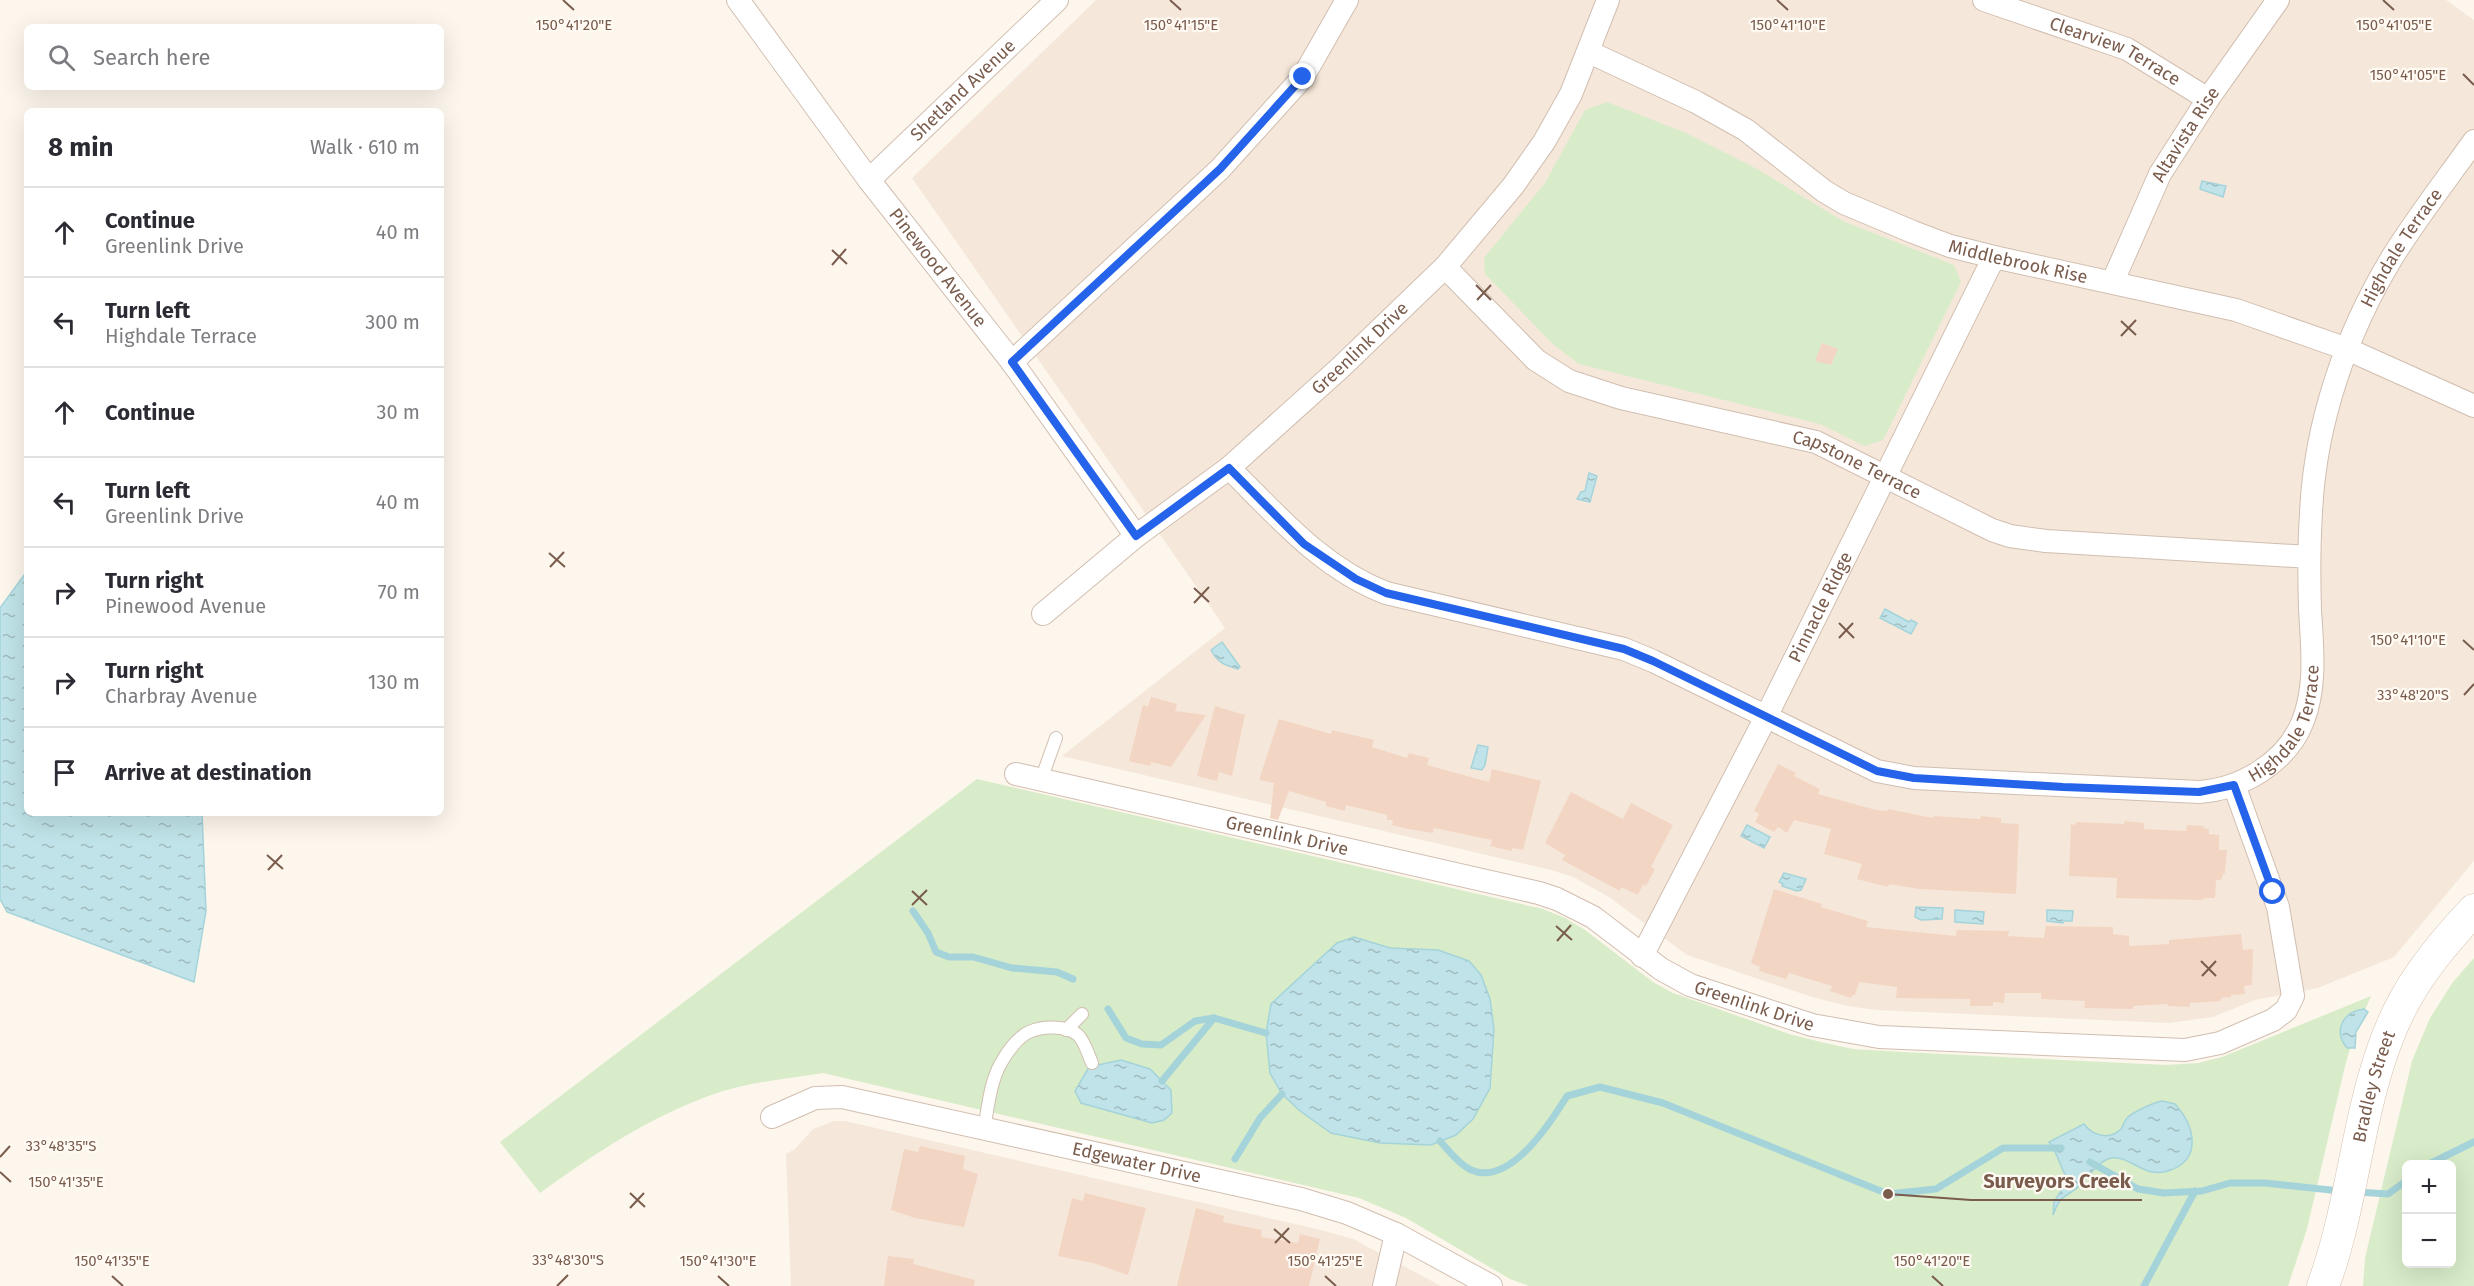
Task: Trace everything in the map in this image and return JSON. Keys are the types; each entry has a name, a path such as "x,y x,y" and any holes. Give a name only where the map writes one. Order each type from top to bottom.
{"street":[{"name":"Pinewood Avenue","path":"738,0 869,180 1012,362 1136,536"},
{"name":"Shetland Avenue","path":"869,180 1057,0"},
{"path":"1012,362 1220,169 1303,77 1347,0"},
{"name":"Greenlink Drive","path":"1043,614 1136,536 1229,468 1340,368 1445,267 1513,186 1544,142 1571,94 1608,0"},
{"name":"Clearview Terrace","path":"1984,0 2119,45 2138,54 2208,99"},
{"name":"Altavista Rise","path":"2113,281 2160,174 2208,99 2278,0"},
{"name":"Middlebrook Rise","path":"1589,51 1696,102 1746,130 1824,191 1844,203 1950,246 2236,310 2347,348 2474,406"},
{"name":"Highdale Terrace","path":"1229,468 1304,544 1356,579 1386,593 1624,649 1653,661 1864,765 1902,777 2063,787 2199,792 2234,785 2253,776 2275,759 2295,736 2303,722 2311,692 2313,672 2309,557 2315,468 2331,398 2347,348 2368,302 2393,257 2474,141"},
{"name":"Pinnacle Ridge","path":"1642,956 1887,477 1994,257"},
{"name":"Capstone Terrace","path":"1445,267 1536,360 1569,381 1621,398 1816,442 1942,506 2010,536 2046,541 2309,557"},
{"name":"Greenlink Drive","path":"1016,774 1539,893 1585,912 1673,977 1690,985 1812,1025 1848,1033 1891,1037 2176,1050 2211,1046 2273,1020 2286,1010 2292,996 2293,987 2278,907 2234,785"},
{"name":"Bradley Street","path":"2323,1286 2343,1218 2380,1060 2399,1011 2412,987 2435,955 2472,917"},
{"name":"Edgewater Drive","path":"772,1117 815,1098 831,1096 1301,1199 1347,1213 1396,1234 1491,1286"},
{"path":"1384,1286 1396,1234"}],"lane":[{"path":"1041,780 1056,738"},
{"path":"1066,1030 1082,1014"},
{"path":"984,1129 993,1082 1000,1064 1010,1050 1029,1032 1046,1028 1066,1030 1079,1037 1092,1064"}],"shaded area":[{"path":"1096,0 2446,0 2474,20 2474,861 2394,957 2318,988 2255,1000 2213,1017 2169,1023 1876,1010 1847,1006 1812,997 1687,955 1609,897 1573,877 1551,870 1062,756 1225,628 912,178"},
{"path":"834,1121 845,1121 1321,1230 1353,1239 1441,1286 791,1286 786,1154 795,1149 813,1129"}],"green space":[{"path":"1607,102 1686,133 1757,169 1843,221 1954,265 1961,282 1883,440 1865,446 1820,424 1579,364 1554,345 1485,274 1484,258 1545,183 1585,110"},
{"path":"977,779 1543,909 1585,930 1653,982 1673,993 1789,1034 1853,1049 2166,1065 2198,1063 2222,1057 2371,996 2353,1038 2307,1229 2288,1286 1529,1286 1510,1279 1406,1218 1359,1198 823,1073 738,1087 688,1104 622,1138 540,1193 500,1142"},
{"path":"2474,958 2474,1286 2363,1286 2365,1258 2412,1061 2430,1018 2453,982"}],"water":[{"path":"2202,181 2226,186 2223,197 2200,189"},
{"path":"1589,473 1597,476 1590,502 1577,499 1581,492 1585,491"},
{"path":"24,575 24,816 202,816 206,911 194,982 7,912 0,899 0,608"},
{"path":"1885,609 1909,622 1911,620 1917,623 1911,634 1880,618"},
{"path":"1222,642 1240,667 1238,669 1222,663 1211,650"},
{"path":"1478,745 1488,747 1482,770 1471,768"},
{"path":"1747,825 1770,837 1764,848 1741,836"},
{"path":"1784,873 1806,879 1801,890 1797,891 1782,886 1783,884 1779,882"},
{"path":"1916,907 1943,908 1942,919 1921,920 1915,917"},
{"path":"1955,910 1984,912 1983,924 1955,922"},
{"path":"2047,910 2073,911 2072,921 2063,923 2047,921"},
{"path":"1354,937 1390,948 1438,950 1469,961 1481,975 1490,999 1494,1029 1490,1088 1473,1119 1456,1135 1431,1145 1380,1143 1331,1133 1300,1111 1282,1094 1270,1073 1266,1033 1271,1004 1337,943"},
{"path":"2364,1009 2368,1012 2356,1032 2355,1048 2347,1048 2341,1035 2342,1023 2350,1014"},
{"path":"1121,1060 1150,1069 1171,1090 1172,1113 1164,1120 1152,1123 1081,1103 1075,1091 1089,1067"},
{"path":"2162,1101 2175,1104 2187,1122 2192,1142 2187,1159 2179,1166 2159,1173 2144,1170 2118,1158 2106,1160 2061,1200 2053,1215 2054,1202 2068,1180 2049,1142 2084,1124 2096,1134 2111,1135 2121,1129 2131,1115"}],"building":[{"path":"1822,343 1838,349 1831,365 1815,361"},
{"path":"1151,697 1177,704 1175,711 1206,715 1171,767 1151,762 1150,766 1129,761 1143,705 1148,706"},
{"path":"1215,706 1245,715 1232,776 1219,772 1217,781 1197,776"},
{"path":"1279,719 1331,734 1332,730 1374,740 1372,747 1407,758 1409,753 1429,758 1427,765 1489,782 1492,769 1541,781 1523,850 1513,848 1511,851 1490,846 1492,840 1434,828 1433,833 1392,825 1393,820 1387,820 1387,815 1346,805 1345,811 1326,806 1326,802 1289,791 1278,820 1270,818 1274,783 1259,780"},
{"path":"1778,764 1796,773 1794,776 1820,789 1818,794 1876,810 1887,811 1888,809 1933,818 1934,816 1980,819 1981,816 2001,818 2001,823 2019,824 2016,894 1919,889 1889,884 1888,887 1857,879 1862,864 1824,854 1831,829 1794,820 1787,833 1778,827 1774,832 1755,822 1759,814 1754,811"},
{"path":"1571,792 1623,819 1631,803 1673,825 1651,867 1655,869 1646,886 1643,884 1638,895 1621,887 1620,891 1562,860 1565,855 1545,843"},
{"path":"2125,821 2144,823 2144,829 2186,831 2187,825 2204,826 2203,828 2209,829 2209,834 2219,835 2219,850 2227,850 2225,873 2221,880 2216,880 2215,898 2203,898 2203,900 2116,898 2117,878 2069,876 2071,824 2075,825 2076,822 2124,824"},
{"path":"1774,889 1822,904 1821,907 1868,921 1866,927 1956,936 1957,930 2009,931 2008,936 2044,938 2046,926 2113,927 2113,934 2129,936 2129,946 2169,944 2169,940 2241,934 2243,950 2253,949 2252,985 2244,986 2245,994 2231,995 2231,997 2221,998 2221,1001 2190,1003 2190,1007 2168,1006 2168,1004 2133,1006 2133,1009 2084,1008 2085,1001 2041,999 2041,993 2005,993 2004,1003 1993,1002 1993,1006 1970,1006 1970,999 1896,998 1897,987 1859,982 1855,995 1851,998 1830,991 1832,986 1789,973 1786,979 1759,971 1760,967 1751,963"},
{"path":"920,1146 965,1156 963,1169 978,1174 964,1227 915,1218 891,1210 904,1149 918,1152"},
{"path":"1085,1193 1146,1208 1128,1275 1093,1263 1058,1256 1072,1198 1083,1201"},
{"path":"1196,1208 1224,1216 1223,1222 1262,1230 1261,1237 1298,1243 1300,1234 1320,1239 1309,1286 1177,1286"},
{"path":"888,1256 914,1259 913,1264 975,1280 974,1286 884,1286"}],"waterway":[{"path":"913,911 928,933 936,952 949,957 973,957 1012,968 1057,972 1073,979"},
{"path":"1108,1009 1126,1038 1142,1044 1161,1045 1195,1021 1214,1018 1266,1033"},
{"path":"1162,1081 1214,1018"},
{"path":"1440,1141 1458,1161 1471,1170 1486,1173 1500,1169 1528,1149 1551,1121 1567,1096 1600,1087 1663,1103 1888,1194 1936,1189 2003,1148 2061,1148"},
{"path":"1235,1159 1260,1118 1282,1094"},
{"path":"2437,1160 2474,1142"},
{"path":"2090,1162 2138,1189 2164,1193 2202,1191 2230,1183 2265,1183 2340,1191"},
{"path":"2357,1192 2388,1194 2402,1184"},
{"path":"2144,1286 2195,1191"}],"place":[{"name":"Surveyors Creek","path":"1888,1194"}],"route":[{"path":"1303,77 1220,169 1012,362 1136,536 1229,468 1304,544 1369,586 1386,593 1624,649 1734,700 1877,771 1902,777 2063,787 2199,792 2234,785 2273,892"}]}
